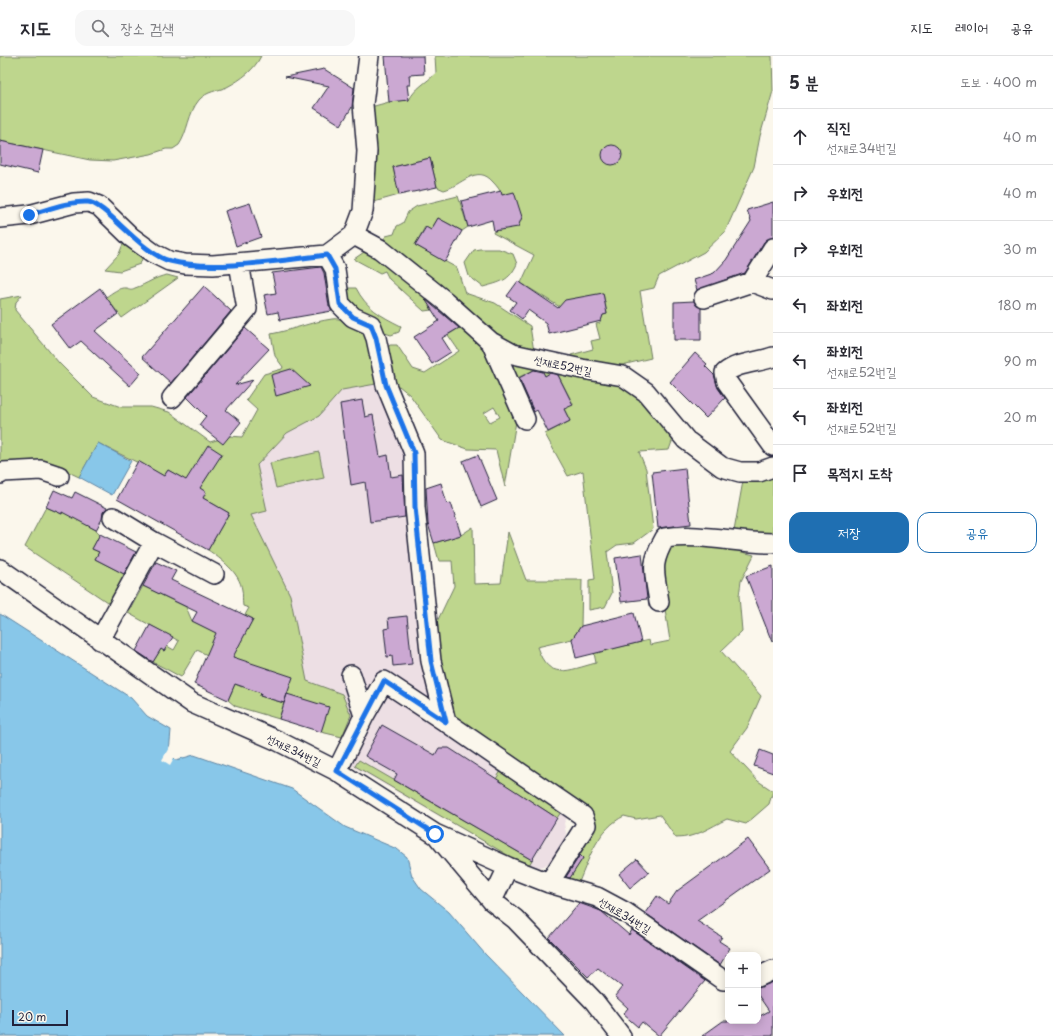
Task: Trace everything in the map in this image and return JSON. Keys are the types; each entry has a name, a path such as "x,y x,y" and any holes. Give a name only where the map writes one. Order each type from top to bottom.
{"street":[{"path":"0,218 29,215 74,203 89,202 99,206 131,237 169,261 185,264 239,264 327,255 354,236 364,211 367,151 363,104 369,56"},
{"name":"선재로52번길","path":"354,236 380,249 445,301 491,342 513,354 623,376 646,392 686,440 722,467 746,472 759,472 773,467"},
{"path":"752,282 773,248"},
{"path":"327,255 335,269 340,304 353,317 371,325 376,338 386,385 414,453 415,507 431,661 446,722"},
{"path":"172,398 247,309 239,264"},
{"path":"704,298 752,282 773,290"},
{"path":"491,342 525,418"},
{"path":"773,357 762,361 734,366 725,373 727,382 773,446"},
{"path":"0,474 3,472 41,470 59,476"},
{"path":"113,517 154,542 214,574"},
{"path":"659,602 654,563 656,554 665,538 706,536 729,540 773,543"},
{"path":"100,640 154,542"},
{"name":"선재로34번길","path":"0,569 192,703 276,740 337,771 435,834 508,867 549,883 597,897 625,912 725,979"},
{"path":"350,675 364,716"},
{"path":"337,771 364,716 384,681 583,816 586,826 549,883"},
{"path":"435,834 492,901 515,919 594,1000 621,1036"},
{"path":"492,901 508,867"},
{"path":"761,976 773,970"}],"shaded area":[{"path":"376,384 401,437 440,713 433,725 568,816 564,823 566,833 564,845 555,858 544,866 535,868 528,867 334,756 342,738 321,732 287,694 243,522 256,465 287,433 319,416 342,390"}],"green space":[{"path":"0,56 261,56 255,66 238,81 227,87 205,95 199,100 192,111 179,145 173,149 166,149 151,154 113,161 90,160 0,141"},
{"path":"435,56 772,56 773,91 760,136 754,167 725,232 704,252 659,276 654,288 640,291 651,358 614,367 570,360 571,355 593,349 591,341 600,339 596,324 600,323 603,315 607,314 603,293 560,307 521,283 534,255 493,233 494,231 518,226 522,217 502,195 496,185 487,177 475,175 444,190 437,187 430,158 393,167 399,195 370,203 367,108 389,102 409,100 418,89 436,73"},
{"path":"458,196 468,227 462,231 438,218 431,230 425,227 415,245 457,268 465,293 495,303 530,326 534,352 512,346 486,331 381,243 386,236 394,234 397,226 403,223 408,212 417,206"},
{"path":"125,239 141,254 142,259 140,264 120,271 105,269 119,254"},
{"path":"499,249 513,254 517,264 514,270 504,280 483,287 469,276 465,263 474,250"},
{"path":"367,250 435,303 432,310 424,311 389,279 385,271 380,273 354,259"},
{"path":"167,275 178,278 122,318 106,297 118,289 132,289"},
{"path":"346,288 356,288 369,306 387,319 401,326 399,332 391,335 379,331 347,297"},
{"path":"22,295 16,302 15,310 59,363 93,397 121,407 151,407 169,412 210,442 230,436 242,437 257,410 246,400 264,374 282,369 283,367 275,356 271,334 317,322 337,319 345,320 352,324 366,337 370,343 374,358 376,384 342,390 319,416 287,433 257,465 267,511 251,515 290,595 307,681 342,694 351,715 342,737 321,732 287,694 197,650 181,677 153,662 161,649 164,651 167,646 174,650 179,641 128,613 143,586 186,607 192,621 223,636 235,652 253,619 245,615 249,608 243,606 242,590 238,578 224,562 208,550 229,513 203,498 206,492 168,470 164,476 98,443 79,477 58,467 0,469 0,299","holes":["221,454 204,482 191,474"]},
{"path":"464,325 491,342 516,421 505,487 496,450 468,449 442,440 410,395 399,386 393,389 385,351 390,345 397,345 413,369 425,373 459,351 448,335","holes":["494,407 500,417 490,422 484,413"]},
{"path":"505,354 614,381 640,394 674,436 669,450 639,452 646,469 653,529 634,543 617,545 607,552 612,593 605,607 589,610 589,580 595,579 583,471 568,476 545,434 570,421 564,409 573,404 556,371 545,376 540,367 513,380"},
{"path":"319,452 324,478 276,488 270,463"},
{"path":"773,476 773,537 734,531 743,481 748,482"},
{"path":"46,507 62,514 64,508 100,534 92,549 99,552 95,559 126,575 110,604 25,547"},
{"path":"473,527 474,584 501,583 508,532 526,580 582,580 581,626 572,639 537,647 547,665 560,671 596,663 594,653 649,640 650,645 670,641 658,564 669,542 715,545 754,555 741,581 739,596 742,631 721,651 761,696 747,728 730,751 758,781 773,791 769,804 746,824 727,819 703,832 683,838 676,838 660,815 636,819 624,816 608,828 601,836 591,853 579,882 567,881 583,858 571,850 586,826 456,728 437,659 435,626 454,586 452,561 439,561 434,543 461,535"},
{"path":"244,681 263,687 260,696 284,703 279,719 235,706 228,700 235,684 242,687"},
{"path":"359,760 532,860 528,867 355,766"},
{"path":"501,771 561,812 557,818 496,779"}],"water":[{"path":"98,443 131,461 112,495 79,477"},
{"path":"0,614 131,698 147,716 171,730 169,753 176,760 194,755 292,789 345,827 397,849 407,857 412,876 421,889 449,912 485,954 565,1036 0,1036"}],"pier":[{"path":"171,744 171,752 175,756 170,765 162,760"}],"building":[{"path":"385,56 423,56 424,74 409,75 410,85 407,85 409,100 389,102"},
{"path":"324,69 354,88 352,107 341,125 314,108 329,86 285,77"},
{"path":"0,141 43,150 38,173 0,164"},
{"path":"608,145 616,145 622,151 622,159 616,165 608,165 602,159 602,151"},
{"path":"430,158 437,187 399,195 393,167"},
{"path":"501,191 502,195 514,192 522,217 518,227 494,231 492,220 468,227 461,201"},
{"path":"773,202 773,237 764,242 745,273 697,290 694,280 714,273 726,260 751,221 747,210"},
{"path":"250,203 261,237 236,246 225,211"},
{"path":"438,218 462,231 445,262 415,245 426,227 431,230"},
{"path":"321,267 324,273 329,306 332,311 280,320 278,312 268,314 264,295 276,293 272,273"},
{"path":"518,281 558,308 565,300 603,293 607,314 603,315 601,321 549,334 546,323 528,310 522,319 510,310 516,302 507,296"},
{"path":"204,286 231,311 171,383 142,357"},
{"path":"100,288 118,314 95,331 141,373 130,386 81,341 70,349 51,324"},
{"path":"425,299 459,328 442,338 451,352 432,364 414,337 439,321"},
{"path":"694,301 701,308 701,340 674,340 674,302"},
{"path":"245,328 269,349 235,385 253,380 226,410 241,422 223,444 199,425 206,416 187,397"},
{"path":"695,353 707,364 705,366 714,375 718,388 725,398 706,418 670,382"},
{"path":"291,369 310,386 276,396 271,375"},
{"path":"534,370 543,372 545,376 550,373 558,375 573,405 564,409 570,421 548,432 537,410 534,412 519,378"},
{"path":"362,400 365,417 373,415 380,457 388,455 391,477 403,475 405,517 370,522 365,482 351,485 340,404"},
{"path":"208,445 222,454 200,488 206,492 203,498 229,513 208,550 117,499 138,461 164,476 168,470 186,480"},
{"path":"478,455 497,500 481,507 463,461"},
{"path":"685,468 691,524 658,528 652,472"},
{"path":"441,483 447,504 451,503 461,535 434,543 428,524 426,488"},
{"path":"54,490 72,498 75,492 107,508 103,512 102,519 96,530 62,512 62,514 46,507"},
{"path":"100,534 136,552 124,574 95,559 99,552 92,549"},
{"path":"642,554 647,599 621,602 615,558"},
{"path":"156,562 176,571 171,580 253,619 233,657 293,677 284,703 260,696 261,693 235,684 228,700 194,684 216,633 192,621 197,612 143,586"},
{"path":"773,566 773,641 772,642 746,576"},
{"path":"634,613 641,642 576,658 572,639 581,626"},
{"path":"407,616 412,664 393,666 392,656 387,657 384,629 389,628 388,618"},
{"path":"150,625 173,637 164,651 161,649 153,662 136,651"},
{"path":"287,694 329,707 321,732 279,719"},
{"path":"382,725 435,755 439,748 449,748 557,818 532,860 394,780 397,774 365,756"},
{"path":"760,750 773,755 773,773 754,766"},
{"path":"748,839 770,869 697,921 722,937 719,941 730,948 728,952 725,952 725,956 720,965 645,913 657,896 668,904 677,891"},
{"path":"580,855 583,858 570,878 566,877"},
{"path":"637,859 649,872 630,888 619,874"},
{"path":"579,903 601,911 629,935 632,930 705,981 659,1036 642,1022 638,1027 623,1014 628,1008 615,996 622,987 598,968 588,977 549,938"},
{"path":"773,982 773,1036 702,1036 723,1021 725,1021 725,1024 761,1024 761,1015 769,1011 761,999 761,987"}],"route":[{"path":"29,215 74,203 89,202 99,206 131,237 153,252 169,261 185,264 239,264 327,255 335,269 340,304 353,317 371,325 376,338 386,385 414,453 415,507 426,621 431,661 446,722 384,681 364,716 337,771 435,834"}]}
